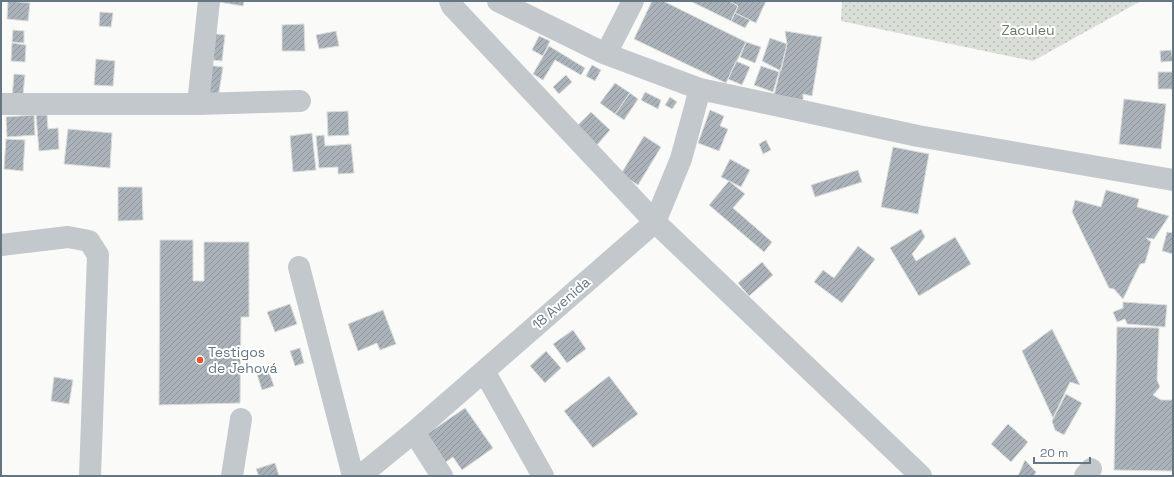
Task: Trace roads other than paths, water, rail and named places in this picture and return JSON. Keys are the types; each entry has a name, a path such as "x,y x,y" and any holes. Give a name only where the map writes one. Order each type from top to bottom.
{"street":[{"path":"198,104 209,1"},
{"path":"450,1 452,6 655,222 921,476"},
{"path":"498,1 606,54 700,89 918,136 1173,180"},
{"path":"606,54 633,1"},
{"name":"18 Avenida","path":"360,476 414,432 655,222 681,159 700,89"},
{"path":"1,104 198,104 300,101"},
{"path":"1,245 68,237 89,241 98,255 90,476"},
{"path":"299,267 353,476"},
{"path":"484,371 543,476"},
{"path":"232,476 241,419"},
{"path":"414,432 442,476"}],"place":[{"name":"Testigos de Jehová","path":"200,360"}],"park label":[{"name":"Zaculeu","path":"1028,30"}]}
